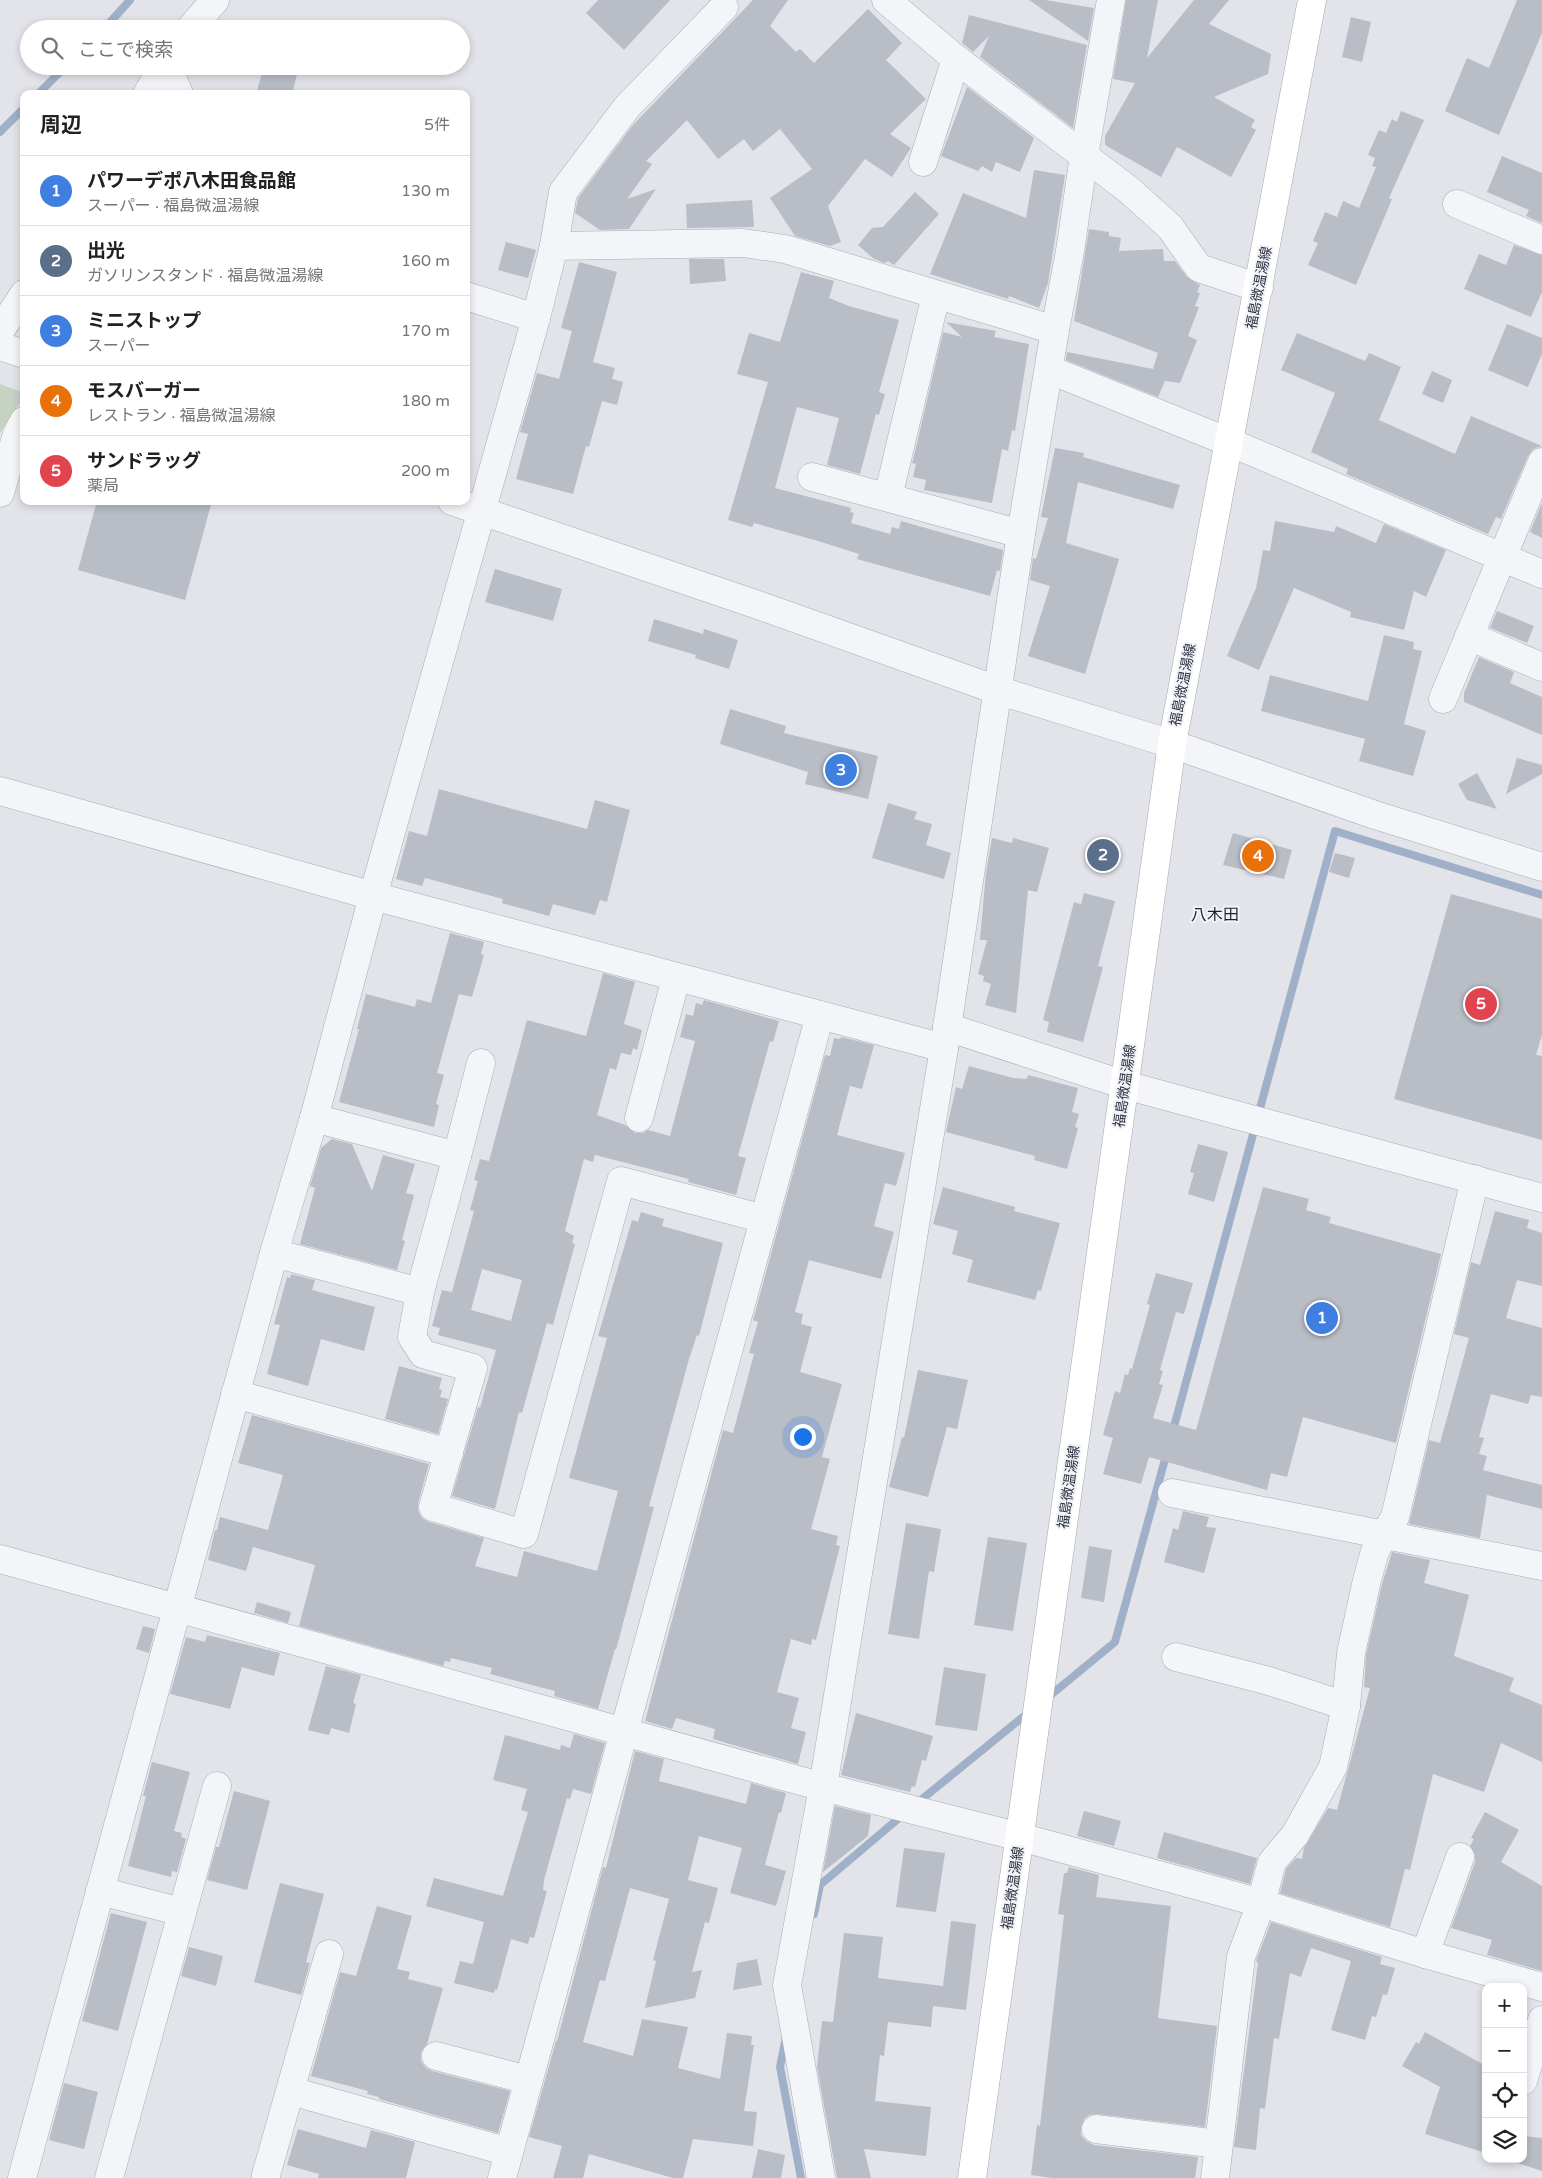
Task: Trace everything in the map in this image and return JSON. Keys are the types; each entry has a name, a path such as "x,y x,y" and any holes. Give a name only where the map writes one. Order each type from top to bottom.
{"main road":[{"name":"福島微温湯線","path":"972,2178 1172,744 1312,0"}],"street":[{"path":"198,20 215,0"},
{"path":"886,0 956,59 1129,190 1170,227 1199,268 1259,288"},
{"path":"821,2178 787,1985 823,1787 945,1038 1021,534 1111,0"},
{"path":"22,2178 274,1254 314,1118 373,896 536,318 554,246 563,192 627,107 724,7"},
{"path":"923,162 956,59"},
{"path":"150,90 160,75"},
{"path":"170,75 177,90"},
{"path":"1456,204 1542,240"},
{"path":"554,246 743,243 785,249 1055,330"},
{"path":"888,497 936,295"},
{"path":"470,297 536,318"},
{"path":"0,331 20,300"},
{"path":"0,346 20,353"},
{"path":"1050,370 1229,442 1542,574"},
{"path":"0,493 20,428"},
{"path":"1443,699 1542,462"},
{"path":"812,477 1021,534"},
{"path":"463,505 758,605 997,690 1172,744 1375,815 1542,867"},
{"path":"1469,636 1542,667"},
{"path":"0,791 373,896 676,978 820,1015 945,1038 1475,1178 1542,1198"},
{"path":"639,1118 676,978"},
{"path":"291,2091 505,2165 820,1015"},
{"path":"481,1063 420,1292 412,1337 423,1354 473,1368 434,1507 524,1534 621,1180 764,1219"},
{"path":"314,1118 457,1156"},
{"path":"1215,2178 1241,1957 1272,1862 1295,1835 1332,1767 1346,1706 1351,1653 1374,1550 1386,1534 1394,1517 1475,1178"},
{"path":"274,1254 420,1292"},
{"path":"236,1394 449,1453"},
{"path":"1172,1493 1542,1566"},
{"path":"0,1559 823,1787 1260,1902 1425,1954 1542,1987"},
{"path":"1176,1657 1269,1681 1346,1706"},
{"path":"109,2178 217,1786"},
{"path":"1425,1954 1460,1857"},
{"path":"100,1891 182,1912"},
{"path":"266,2175 329,1954"},
{"path":"1525,2073 1542,2020"},
{"path":"436,2056 528,2080"},
{"path":"1096,2129 1218,2144"}],"green space":[{"path":"0,384 20,392 20,403 0,433"}],"building":[{"path":"598,0 670,0 624,50 586,13"},
{"path":"753,0 788,0 770,26 796,52 800,49 814,63 868,9 902,43 886,60 926,99 890,134 911,148 892,177 865,159 828,206 841,242 830,246 795,236 770,198 812,169 780,129 753,151 744,139 718,159 687,120 646,161 652,164 627,199 656,189 629,229 600,230 575,213 578,198 633,125"},
{"path":"1029,0 1045,0 1094,8 1088,41"},
{"path":"1126,0 1158,0 1147,58 1194,0 1229,0 1209,24 1271,54 1268,74 1214,97 1255,120 1251,127 1256,130 1231,177 1177,147 1161,177 1105,145 1105,136 1135,83 1113,79"},
{"path":"1517,0 1542,0 1542,33 1499,135 1445,111 1467,58 1489,68"},
{"path":"969,15 1087,45 1073,128 980,57 989,36 973,52 962,43"},
{"path":"1351,17 1371,22 1362,62 1342,57"},
{"path":"261,75 297,75 293,90 257,90"},
{"path":"967,87 1034,138 1020,172 996,162 992,172 982,166 978,171 941,156"},
{"path":"1401,111 1424,120 1389,198 1392,199 1356,285 1308,265 1318,243 1313,241 1325,212 1337,217 1343,201 1359,208 1376,167 1372,166 1375,158 1368,155 1379,130 1386,133 1392,119 1397,122"},
{"path":"1502,156 1542,173 1542,223 1526,216 1529,210 1487,192"},
{"path":"1034,170 1065,175 1048,283 1039,308 1009,296 1008,299 930,274 963,193 1026,218"},
{"path":"915,192 939,214 894,265 888,261 885,263 874,259 858,245 872,228 883,227"},
{"path":"752,200 754,227 687,228 686,204"},
{"path":"1089,229 1109,232 1109,236 1121,238 1119,251 1163,249 1164,261 1175,261 1187,277 1200,285 1197,292 1200,293 1195,306 1199,307 1188,336 1197,340 1180,383 1165,381 1158,397 1066,360 1067,352 1153,369 1158,353 1074,321"},
{"path":"506,242 536,250 528,278 498,270"},
{"path":"1514,245 1542,255 1542,292 1531,317 1464,289 1479,254 1506,265"},
{"path":"689,259 724,259 726,281 690,284"},
{"path":"579,262 617,272 593,362 615,368 612,379 623,382 617,405 602,401 589,447 586,446 573,494 516,479 528,434 520,432 537,373 559,379 572,331 561,328"},
{"path":"801,272 834,281 829,298 849,306 899,320 879,392 885,394 879,415 876,414 860,474 827,465 839,418 797,407 775,488 851,508 850,512 854,513 851,523 890,534 892,527 899,529 901,521 1003,550 1000,571 997,570 990,596 857,559 859,554 818,541 754,523 752,527 728,520 768,382 737,374 749,333 780,342"},
{"path":"946,322 996,331 994,337 1029,344 1015,431 1012,430 1008,451 1002,449 992,503 924,490 926,480 913,477 916,464 912,463 943,332 962,337"},
{"path":"1507,324 1542,338 1542,354 1528,387 1488,370"},
{"path":"1297,333 1365,361 1369,353 1401,367 1379,420 1455,454 1471,416 1542,446 1533,449 1528,456 1501,519 1496,517 1488,534 1346,474 1348,469 1311,452 1335,393 1281,370"},
{"path":"1432,371 1452,380 1443,403 1422,394"},
{"path":"1055,448 1084,453 1083,457 1180,485 1173,509 1078,482 1066,543 1119,559 1085,674 1028,656 1050,586 1030,580 1033,558 1036,559 1048,518 1041,517"},
{"path":"1542,503 1542,538 1530,532"},
{"path":"96,505 211,505 185,600 78,570"},
{"path":"1275,521 1334,532 1336,526 1376,543 1384,524 1446,550 1426,597 1414,591 1404,630 1350,617 1351,612 1294,588 1259,670 1227,656 1256,588 1263,550 1270,551"},
{"path":"495,569 562,589 553,621 485,602"},
{"path":"1497,611 1534,626 1527,643 1490,628"},
{"path":"654,619 703,634 704,629 738,640 729,669 695,658 696,655 648,641"},
{"path":"1384,635 1414,642 1413,649 1422,651 1404,724 1426,731 1413,776 1359,761 1365,739 1261,711 1270,675 1368,701"},
{"path":"1479,657 1514,672 1510,683 1542,697 1542,735 1464,702 1464,693"},
{"path":"730,709 786,726 784,733 878,756 868,799 805,784 808,772 720,744"},
{"path":"1517,758 1542,765 1542,774 1506,794"},
{"path":"1477,773 1497,809 1467,800 1458,784"},
{"path":"439,789 587,829 595,800 630,810 607,902 600,900 595,915 553,904 549,916 502,903 503,899 425,878 422,886 396,879 409,831 427,836"},
{"path":"888,803 917,812 914,819 932,824 926,845 951,853 944,879 872,858"},
{"path":"1233,833 1292,850 1284,879 1223,865"},
{"path":"992,838 1012,843 1013,838 1049,848 1037,892 1028,890 1016,1013 985,1005 991,984 983,981 984,976 978,974 987,940 980,940 986,872"},
{"path":"1335,853 1355,858 1349,878 1329,872"},
{"path":"1084,893 1115,901 1098,966 1103,967 1083,1042 1047,1032 1049,1022 1043,1020 1074,902 1081,904"},
{"path":"1451,894 1542,919 1542,1035 1536,1055 1542,1056 1542,1140 1394,1099"},
{"path":"450,933 484,942 481,954 484,955 472,997 459,994 437,1073 444,1075 436,1104 439,1105 434,1127 339,1102 359,1029 357,1029 366,994 415,1007 417,999 431,1003"},
{"path":"603,973 635,982 624,1024 642,1030 637,1050 633,1048 631,1055 621,1053 616,1070 610,1068 597,1115 625,1125 635,1133 643,1133 648,1130 670,1136 695,1041 680,1037 686,1014 693,1016 696,1003 702,1005 704,1000 779,1021 773,1042 770,1041 738,1156 746,1158 736,1195 688,1182 689,1179 595,1155 593,1162 584,1159 565,1231 574,1236 572,1243 575,1244 553,1325 547,1323 522,1413 519,1412 495,1509 452,1496 496,1350 438,1335 440,1328 432,1326 442,1290 452,1292 474,1211 470,1210 478,1181 474,1180 480,1159 489,1161 527,1020 586,1036","holes":["482,1269 522,1280 511,1321 471,1310"]},
{"path":"841,1037 874,1045 862,1089 850,1086 837,1135 905,1153 896,1186 885,1183 874,1226 894,1232 881,1279 809,1260 795,1312 803,1314 801,1324 812,1327 800,1372 842,1384 822,1457 830,1459 811,1529 838,1536 836,1545 840,1546 816,1640 812,1639 811,1645 791,1639 777,1692 799,1698 791,1728 806,1732 798,1764 713,1739 715,1729 676,1718 672,1729 645,1721 723,1430 733,1433 754,1354 749,1353 758,1322 753,1320 825,1055 830,1056 834,1038 840,1039"},
{"path":"969,1066 1013,1078 1027,1079 1028,1075 1078,1088 1072,1112 1079,1114 1075,1127 1078,1128 1067,1169 1034,1160 1035,1156 946,1132 956,1087 962,1089"},
{"path":"332,1139 352,1144 372,1191 383,1155 415,1164 406,1193 414,1195 402,1240 405,1241 397,1270 300,1244 315,1188 310,1186 321,1148"},
{"path":"1198,1144 1228,1152 1214,1202 1188,1194 1194,1173 1190,1172"},
{"path":"943,1187 1015,1207 1014,1211 1060,1223 1041,1291 1038,1290 1035,1300 967,1282 973,1260 952,1254 958,1231 933,1224"},
{"path":"1263,1187 1309,1199 1306,1210 1331,1217 1329,1223 1441,1254 1396,1443 1303,1417 1287,1477 1271,1473 1267,1490 1149,1457 1141,1484 1103,1474 1113,1438 1103,1435 1115,1391 1120,1393 1125,1374 1128,1375 1130,1368 1132,1369 1150,1305 1147,1304 1156,1273 1193,1283 1184,1314 1176,1312 1160,1370 1163,1371 1159,1384 1163,1385 1153,1418 1196,1430"},
{"path":"1495,1211 1529,1220 1527,1228 1542,1233 1542,1286 1517,1280 1506,1318 1542,1328 1542,1397 1531,1395 1528,1404 1491,1394 1479,1437 1484,1438 1479,1454 1487,1456 1483,1470 1542,1485 1542,1509 1487,1495 1480,1538 1409,1524 1429,1440 1440,1443 1469,1338 1454,1334 1471,1262 1480,1265"},
{"path":"641,1212 664,1219 662,1226 723,1243 699,1336 697,1335 689,1359 649,1506 654,1507 616,1650 598,1709 554,1696 555,1691 490,1674 492,1668 451,1658 450,1662 445,1661 443,1666 299,1626 315,1565 253,1547 246,1571 208,1560 220,1517 268,1530 283,1475 238,1463 252,1415 429,1464 418,1503 418,1511 422,1518 429,1522 484,1538 475,1566 517,1577 524,1551 597,1571 618,1491 569,1478 607,1338 598,1336 632,1220 638,1222"},
{"path":"291,1274 315,1280 312,1290 375,1307 364,1351 321,1339 308,1386 267,1374 280,1325 274,1324 287,1277 290,1278"},
{"path":"399,1366 442,1378 439,1389 442,1390 440,1397 448,1399 438,1434 385,1419"},
{"path":"918,1370 968,1380 957,1429 947,1427 928,1497 889,1487 902,1437 904,1438"},
{"path":"1183,1511 1209,1517 1206,1527 1216,1528 1204,1573 1164,1562 1173,1528 1178,1530"},
{"path":"906,1523 941,1529 934,1572 929,1571 919,1639 888,1634"},
{"path":"988,1537 1027,1543 1013,1631 974,1625"},
{"path":"1089,1546 1112,1550 1104,1602 1081,1598"},
{"path":"1392,1552 1430,1560 1424,1583 1469,1595 1454,1656 1514,1678 1509,1691 1542,1705 1542,1762 1501,1743 1484,1792 1433,1774 1410,1870 1405,1869 1390,1927 1280,1893 1286,1869 1296,1858 1302,1859 1304,1848 1328,1808 1337,1810 1370,1688 1364,1687 1366,1655 1382,1584"},
{"path":"257,1602 291,1612 288,1623 254,1613"},
{"path":"143,1626 155,1629 149,1653 136,1649"},
{"path":"207,1635 280,1653 274,1676 242,1667 230,1709 170,1694 186,1637 205,1642"},
{"path":"326,1666 361,1675 353,1703 356,1704 349,1733 331,1728 329,1735 308,1730"},
{"path":"944,1667 986,1674 977,1731 935,1725"},
{"path":"856,1713 933,1736 926,1761 922,1760 915,1787 912,1786 910,1792 841,1775"},
{"path":"574,1734 605,1743 591,1794 573,1789 570,1799 567,1798 544,1880 543,1890 547,1891 534,1938 530,1937 528,1944 511,1939 497,1990 495,1989 494,1993 454,1983 460,1961 473,1964 484,1922 426,1906 434,1878 503,1896 528,1812 521,1810 527,1789 493,1780 505,1735 560,1750 561,1745 570,1748"},
{"path":"635,1751 664,1759 659,1781 746,1804 751,1783 786,1793 765,1865 786,1871 776,1906 730,1893 742,1848 699,1836 688,1880 718,1888 709,1923 705,1922 692,1972 702,1970 695,1998 645,2008 656,1961 653,1960 669,1899 630,1888 605,1981 600,1980 583,2042 633,2056 642,2019 688,2027 678,2068 720,2079 727,2033 752,2036 751,2045 754,2045 744,2111 757,2112 753,2146 693,2139 683,2178 673,2178 589,2154 583,2178 553,2178 562,2146 529,2137 557,2041 603,1867 606,1868"},
{"path":"152,1762 190,1772 174,1831 182,1833 181,1837 186,1839 177,1872 172,1871 171,1877 128,1866 146,1796 143,1796"},
{"path":"234,1791 270,1801 247,1890 207,1880 216,1847 219,1847"},
{"path":"835,1806 871,1815 868,1836 823,1872"},
{"path":"1084,1811 1121,1821 1114,1846 1077,1836"},
{"path":"1485,1812 1519,1830 1501,1862 1542,1886 1542,1971 1487,1955 1492,1940 1451,1928 1475,1862 1475,1854 1470,1846 1474,1839 1471,1838"},
{"path":"1164,1832 1257,1858 1250,1884 1157,1858"},
{"path":"904,1848 945,1853 936,1912 896,1907"},
{"path":"1069,1867 1099,1875 1096,1897 1171,1906 1158,2018 1217,2026 1205,2127 1097,2114 1089,2115 1084,2119 1081,2135 1086,2141 1094,2145 1198,2157 1195,2178 1052,2178 1031,2175 1037,2125 1040,2126 1064,1915 1058,1914 1064,1873 1067,1873"},
{"path":"280,1883 324,1894 306,1962 310,1963 301,1995 254,1982"},
{"path":"377,1906 412,1916 397,1969 410,1972 408,1979 443,1988 427,2044 421,2052 421,2061 425,2067 432,2071 510,2091 498,2133 379,2099 379,2097 367,2094 368,2091 311,2076 340,1972 356,1976"},
{"path":"111,1913 147,1922 118,2031 82,2021"},
{"path":"951,1921 976,1924 966,2010 933,2006 931,2027 888,2022 884,2056 880,2055 875,2101 931,2107 926,2156 864,2149 871,2178 837,2178 817,2067 822,2021 833,2022 844,1933 883,1937 878,1978 943,1986"},
{"path":"1271,1922 1382,1957 1380,1964 1395,1968 1387,1995 1383,1994 1376,2017 1372,2016 1365,2040 1331,2030 1351,1961 1311,1948 1301,1977 1290,1973 1279,2039 1274,2038 1265,2109 1260,2108 1256,2150 1234,2147 1258,1963 1256,1961"},
{"path":"189,1947 223,1956 216,1986 181,1976"},
{"path":"757,1959 762,1985 733,1990 737,1963"},
{"path":"1425,2032 1482,2064 1482,2152 1425,2134 1440,2087 1402,2066 1416,2042 1419,2044"},
{"path":"64,2083 98,2092 84,2149 49,2140"},
{"path":"298,2129 366,2148 371,2130 415,2142 406,2178 318,2178 319,2174 287,2165"},
{"path":"1527,2136 1542,2138 1542,2171 1517,2163 1527,2163"},
{"path":"758,2149 785,2155 781,2178 752,2178"}],"waterway":[{"path":"112,20 130,0"},
{"path":"42,90 57,75"},
{"path":"0,132 20,112"},
{"path":"1172,1434 1335,831 1542,895"},
{"path":"1046,1699 1115,1642 1167,1452"},
{"path":"916,1804 1029,1712"},
{"path":"814,1914 820,1885 905,1813"},
{"path":"786,2037 780,2067 801,2178"}],"place":[{"name":"ミニストップ","path":"841,770"},
{"name":"出光","path":"1103,855"},
{"name":"モスバーガー","path":"1258,856"},
{"name":"サンドラッグ","path":"1481,1004"},
{"name":"パワーデポ八木田食品館","path":"1322,1318"}],"district":[{"name":"八木田","path":"1215,915"}]}
